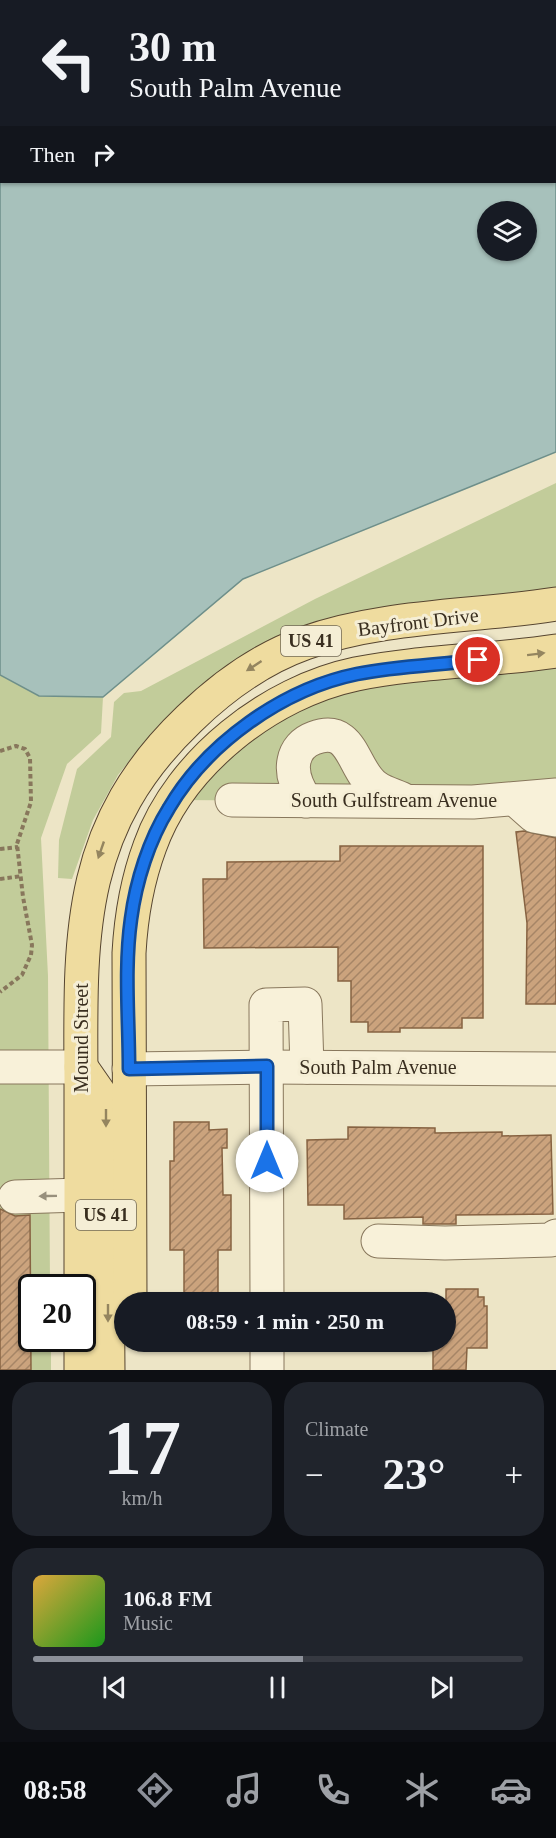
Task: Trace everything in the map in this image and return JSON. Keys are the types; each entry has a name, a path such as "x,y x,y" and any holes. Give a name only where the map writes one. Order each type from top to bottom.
{"main road":[{"name":"Bayfront Drive","path":"125,796 147,764 174,733 228,684 261,662 304,643 342,632 556,604"},
{"name":"US 41","path":"130,1292 131,918 150,845 169,806 191,778 235,734 294,696 323,684 356,674 556,651"},
{"name":"Mound Street","path":"81,1274 80,993 84,918 94,870 125,796"},
{"name":"US 41","path":"81,1067 106,1103 108,1370"},
{"path":"81,1352 81,1370"},
{"path":"130,1352 130,1370"}],"street":[{"path":"306,801 294,776 294,759 306,741 326,735 337,736 345,742 376,788 408,801"},
{"name":"South Gulfstream Avenue","path":"232,800 408,801 515,799 556,795"},
{"path":"515,799 534,816 556,820"},
{"path":"267,1292 266,1005 304,1004 307,1067"},
{"name":"South Palm Avenue","path":"129,1069 267,1066 556,1069"},
{"path":"0,1067 81,1067"},
{"path":"15,1197 81,1195"},
{"path":"378,1241 445,1244 552,1240 556,1236"},
{"path":"267,1352 267,1370"}],"path":[{"path":"0,750 16,746 25,749 30,758 31,802 19,832 18,847 31,955 22,975 0,992"},
{"path":"0,849 18,847"},
{"path":"0,879 22,876"}],"green space":[{"path":"556,483 556,592 383,613 190,696 156,728 118,775 93,820 72,879 58,878 59,840 77,769 111,737 114,702 124,693 141,691 315,599"},
{"path":"556,651 556,795 473,802 174,800 294,697"},
{"path":"0,675 39,696 103,697 101,733 67,764 41,838 48,976 50,1274 18,1274 18,1352 51,1352 51,1370 0,1370"}],"water":[{"path":"0,183 556,183 556,452 243,579 103,697 39,696 0,675"}],"building":[{"path":"524,831 556,838 556,1004 526,1004 527,923 516,832"},
{"path":"340,846 483,846 483,1018 462,1018 462,1028 400,1028 400,1032 368,1032 368,1022 351,1022 351,981 338,981 338,947 204,948 203,879 227,879 227,862 340,861"},
{"path":"174,1122 209,1122 209,1130 227,1129 227,1148 222,1148 223,1195 231,1195 231,1250 218,1250 218,1292 184,1292 184,1250 170,1250 170,1161 174,1161"},
{"path":"348,1127 435,1128 435,1133 502,1132 502,1136 551,1135 553,1214 456,1215 456,1224 423,1224 423,1217 344,1219 344,1205 308,1205 307,1140 348,1139"},
{"path":"0,1209 15,1216 30,1215 30,1274 18,1274 18,1352 31,1352 31,1370 0,1370"},
{"path":"446,1289 478,1289 478,1297 484,1297 484,1306 487,1306 487,1348 467,1348 466,1370 433,1370 433,1352 456,1352 456,1292 446,1292"}],"route":[{"path":"267,1161 267,1066 129,1069 131,918 150,845 169,806 212,755 248,724 294,696 356,674 478,660"}]}
